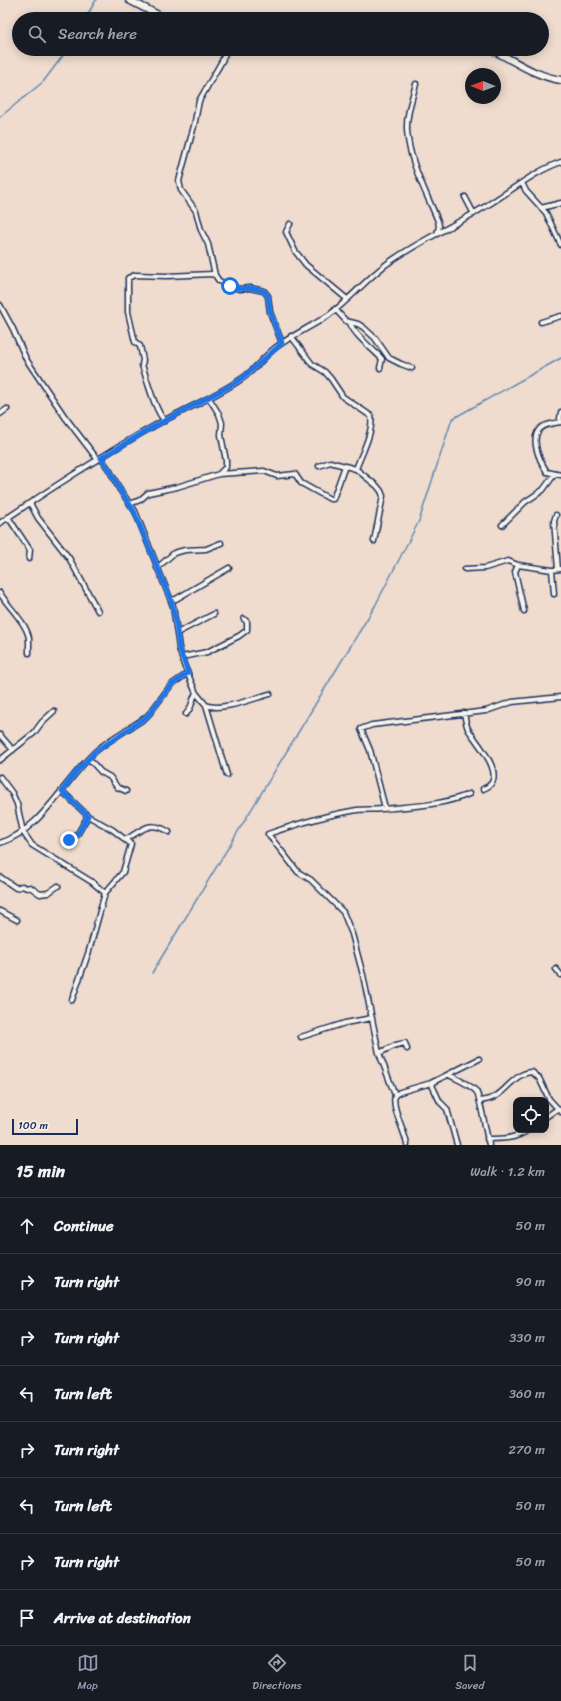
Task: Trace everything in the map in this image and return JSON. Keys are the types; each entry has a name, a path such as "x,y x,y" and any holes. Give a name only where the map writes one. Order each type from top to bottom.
{"main road":[{"path":"129,0 152,12"},
{"path":"503,56 546,78 561,80"}],"street":[{"path":"224,56 199,101 194,126 178,181 183,193 196,211 201,230 208,244 215,275 219,281 239,289 250,288 264,291 268,296 270,312 282,343"},
{"path":"416,84 408,117 407,130 413,162 438,221 439,226 437,234"},
{"path":"0,523 100,459 165,420 208,398 244,377 291,336 317,323 335,309 384,266 411,248 474,214 532,176 561,162"},
{"path":"522,183 526,191 541,208 552,224 561,245"},
{"path":"465,197 474,214"},
{"path":"541,208 561,203"},
{"path":"290,224 286,232 289,241 306,266 347,299"},
{"path":"165,420 161,416 155,403 142,365 143,360 140,346 135,342 128,312 128,278 135,275 215,275"},
{"path":"0,305 14,329 26,358 61,411 100,459 134,511 171,600 182,657 196,693 206,705 227,775"},
{"path":"335,309 346,321 363,327 375,338 389,358 412,368"},
{"path":"541,322 561,316"},
{"path":"350,323 352,330 382,359 380,368"},
{"path":"291,336 312,364 325,372 344,396 371,416 372,421 368,436 356,469"},
{"path":"208,398 219,414 223,427 221,435 226,467 219,474"},
{"path":"0,414 7,409"},
{"path":"561,412 561,422 544,426 540,429 536,441 542,464 547,472 561,476"},
{"path":"319,466 330,462 356,469 377,486 383,496 374,541"},
{"path":"130,504 140,500 148,494 219,474 264,470 277,476 292,473 295,474 301,483 330,499 333,499 345,466"},
{"path":"502,525 525,502 543,490 554,475"},
{"path":"30,503 38,518 69,558 98,611"},
{"path":"465,569 485,568 508,561 518,565 552,570 560,569 554,522 556,515"},
{"path":"8,517 30,550 29,559"},
{"path":"157,568 174,553 185,550 206,549 221,543"},
{"path":"518,565 515,572 524,610"},
{"path":"171,600 176,599 229,568"},
{"path":"552,570 554,594"},
{"path":"0,593 9,608 17,615 25,628 29,638 29,653"},
{"path":"177,633 214,614"},
{"path":"182,657 207,652 240,636 247,630 247,622 244,619"},
{"path":"0,843 10,840 23,832 62,791 77,771 89,759 107,742 145,718 171,685 188,673"},
{"path":"186,714 191,709 193,698 196,693"},
{"path":"206,705 213,707 224,706 270,694"},
{"path":"385,808 370,750 361,729 372,725 486,711 512,702 561,697"},
{"path":"0,760 34,733 42,722 54,711"},
{"path":"464,713 466,724 480,743 492,766 492,781 489,787 483,789"},
{"path":"0,735 13,750"},
{"path":"89,759 101,772 110,777 117,787 126,791"},
{"path":"0,777 12,793 17,804 23,832 32,845 92,882 105,893"},
{"path":"62,791 88,816 113,830 131,844 123,872 105,893 89,951 72,1000"},
{"path":"407,1145 406,1136 394,1104 395,1095 379,1053 363,975 352,934 343,912 311,880 298,872 268,834 297,824 358,810 448,802 469,794"},
{"path":"69,840 77,835 88,816"},
{"path":"125,840 152,825 159,826 169,832"},
{"path":"0,877 16,888 22,886 27,888 30,887 40,894 48,893 58,886"},
{"path":"0,911 18,920"},
{"path":"556,969 561,975"},
{"path":"301,1037 345,1023 372,1018"},
{"path":"379,1053 396,1045 405,1043 407,1049"},
{"path":"395,1095 400,1092 431,1083 479,1059"},
{"path":"480,1101 496,1097 510,1082 527,1072 532,1072 539,1078 549,1099 561,1112"},
{"path":"449,1075 477,1091 480,1101 481,1115 489,1145"},
{"path":"431,1083 440,1102 447,1109 457,1145"},
{"path":"549,1115 557,1108"},
{"path":"488,1139 506,1139 519,1136 524,1133"}],"waterway":[{"path":"89,12 96,0"},
{"path":"0,117 43,82 63,56"},
{"path":"152,973 375,606 419,521 452,419 561,358"}],"route":[{"path":"69,840 77,835 88,816 62,791 77,771 96,751 107,742 145,718 171,685 188,673 179,648 171,600 134,511 101,458 153,427 230,386 244,377 282,343 270,312 268,296 264,291 250,288 239,289 230,286"}]}
